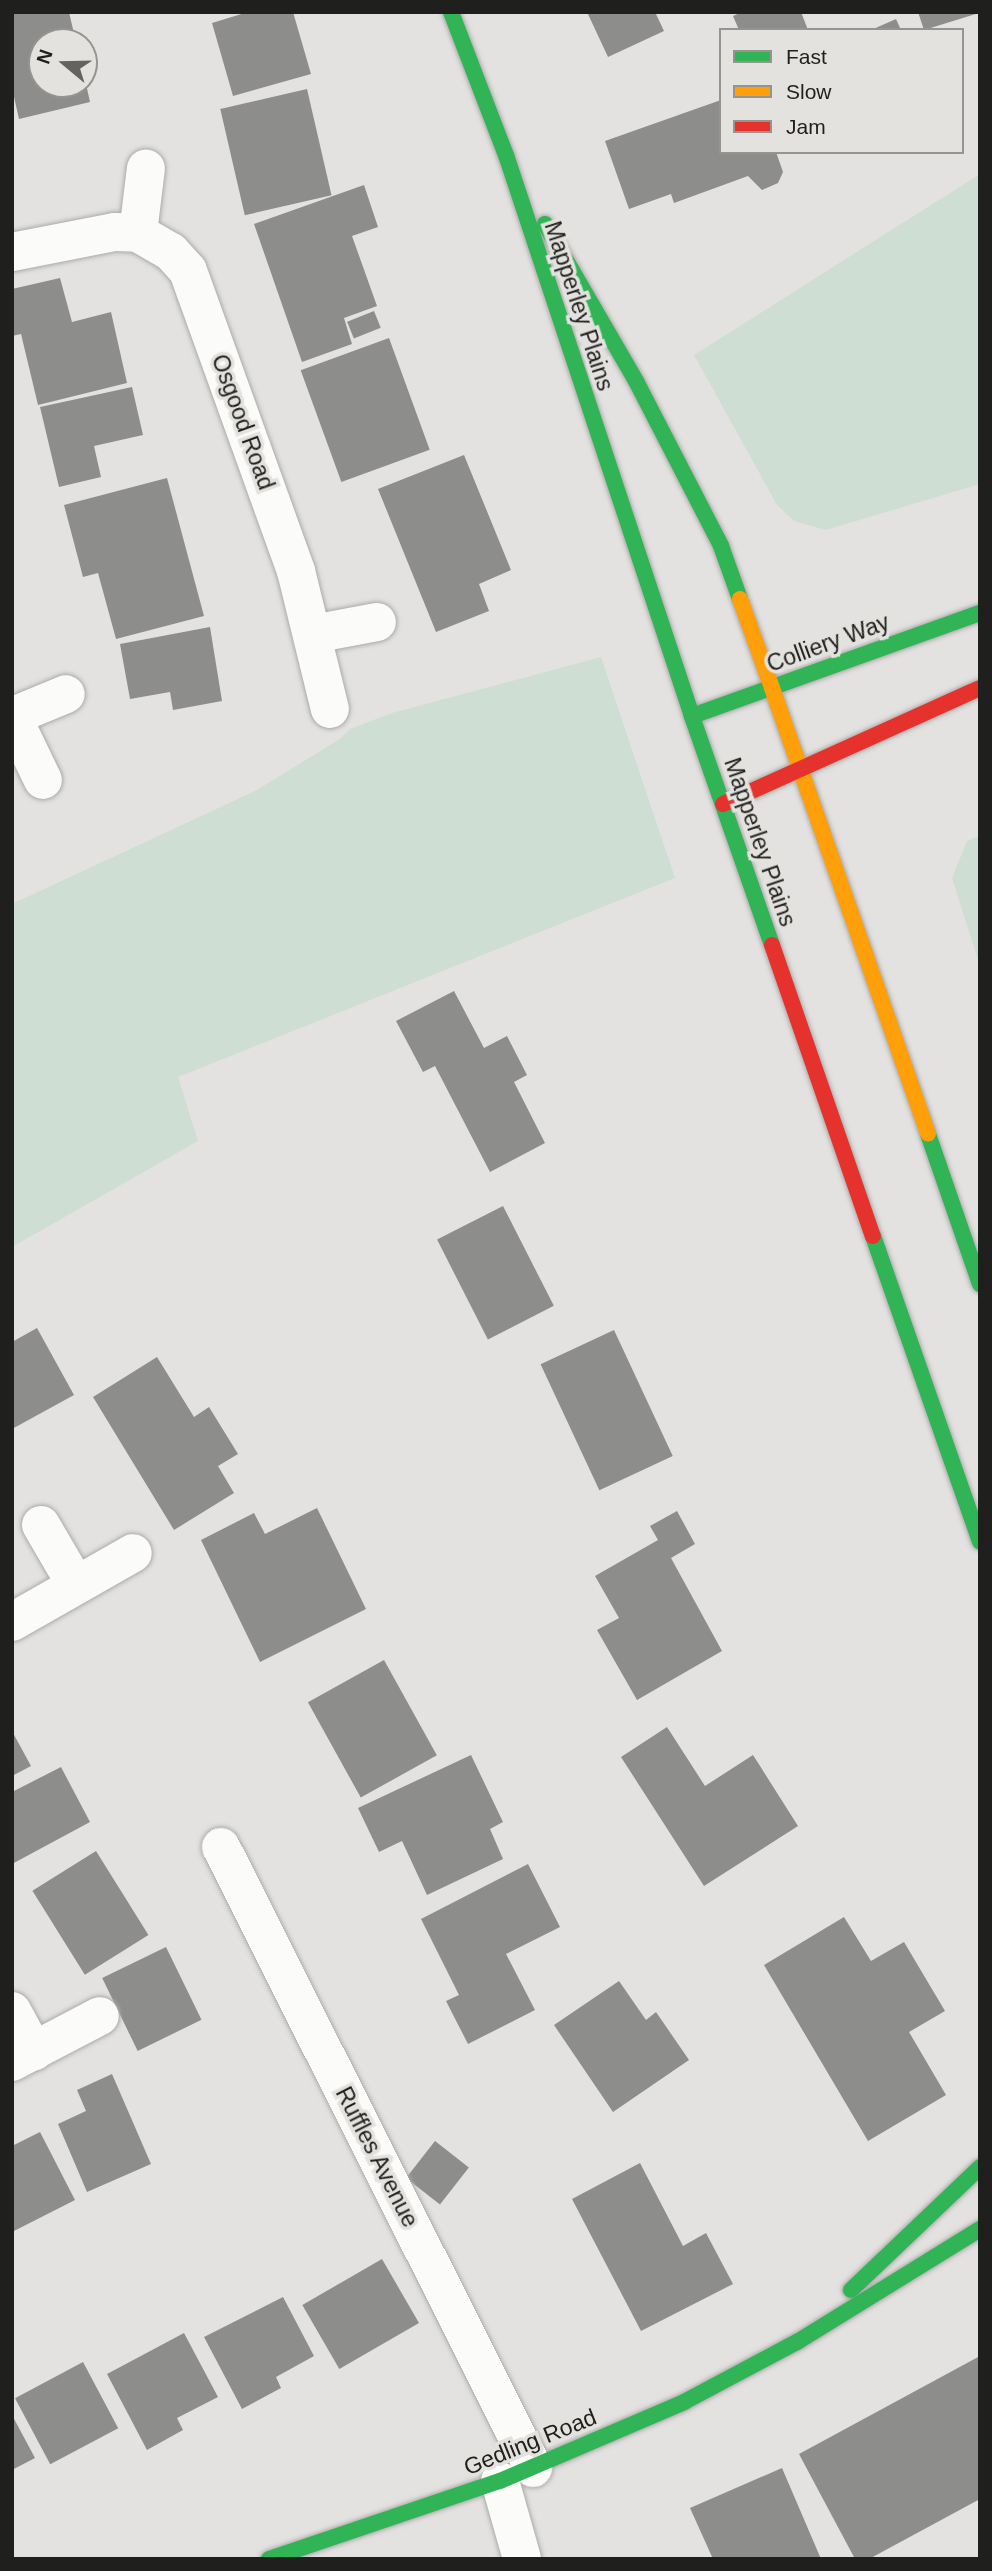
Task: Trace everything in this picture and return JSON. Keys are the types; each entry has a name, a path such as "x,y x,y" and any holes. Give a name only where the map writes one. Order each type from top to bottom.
{"main road":[{"name":"Mapperley Plains","path":"451,12 506,155 692,716 980,1542"},
{"name":"Mapperley Plains","path":"506,155 636,381 721,546 980,1284"},
{"name":"Colliery Way","path":"692,716 980,613"},
{"path":"723,804 980,688"},
{"name":"Gedling Road","path":"797,2342 980,2167"},
{"name":"Gedling Road","path":"269,2559 516,2474 684,2402 797,2342 980,2229"}],"street":[{"path":"12,252 115,232 138,233 146,168"},
{"name":"Osgood Road","path":"138,233 171,252 188,271 296,571 330,709"},
{"path":"313,634 377,622"},
{"path":"43,780 12,716 66,694"},
{"path":"41,1525 76,1585"},
{"path":"12,1622 133,1553"},
{"name":"Ruffles Avenue","path":"221,1847 516,2474 522,2559"},
{"path":"12,2011 23,2056 100,2016"}],"green space":[{"path":"980,174 980,484 826,530 794,521 777,505 694,355"},
{"path":"601,657 675,878 178,1077 198,1141 12,1247 12,904 255,791 340,739 350,729 392,713"},
{"path":"980,836 980,966 952,878 967,841"}],"building":[{"path":"12,12 69,12 73,28 28,28 28,98 89,98 90,102 19,119 12,88"},
{"path":"248,12 293,12 311,74 233,96 212,23"},
{"path":"587,12 655,12 664,31 608,57"},
{"path":"742,12 801,12 807,28 738,28 733,16"},
{"path":"918,12 979,12 930,28 923,28"},
{"path":"896,19 900,28 876,28"},
{"path":"307,89 332,195 245,215 220,109"},
{"path":"719,101 719,154 777,154 783,172 778,183 762,190 748,176 674,203 671,194 629,209 605,141"},
{"path":"364,185 378,227 352,236 377,306 344,318 352,344 302,362 254,224"},
{"path":"60,278 72,322 111,312 127,383 38,405 21,334 12,336 12,289"},
{"path":"374,311 381,328 354,339 347,322"},
{"path":"389,338 430,450 341,482 301,370"},
{"path":"132,387 143,435 94,446 101,477 59,487 40,407"},
{"path":"464,455 511,570 479,584 489,611 436,632 378,489"},
{"path":"167,478 204,616 116,639 98,573 83,577 64,505"},
{"path":"210,627 222,701 173,710 170,692 130,699 120,644"},
{"path":"454,991 484,1048 507,1036 527,1075 514,1082 545,1143 490,1172 435,1066 423,1072 396,1021"},
{"path":"503,1206 554,1306 488,1339 437,1240"},
{"path":"37,1328 74,1395 12,1429 12,1342"},
{"path":"614,1330 673,1456 599,1490 541,1364"},
{"path":"157,1357 194,1417 209,1407 238,1454 218,1466 234,1493 174,1530 93,1397"},
{"path":"317,1508 366,1609 260,1662 201,1540 254,1513 265,1534"},
{"path":"677,1511 695,1544 671,1558 722,1651 637,1700 597,1630 619,1618 595,1576 658,1540 650,1526"},
{"path":"384,1660 437,1755 361,1798 308,1702"},
{"path":"667,1727 705,1786 753,1755 798,1826 704,1886 621,1757"},
{"path":"12,1731 31,1766 12,1776"},
{"path":"471,1755 503,1822 490,1829 503,1859 427,1895 402,1841 379,1852 358,1808"},
{"path":"61,1767 90,1822 12,1864 12,1792"},
{"path":"96,1851 148,1935 85,1975 32,1891"},
{"path":"528,1864 560,1927 506,1954 535,2010 468,2044 446,2001 459,1995 421,1919"},
{"path":"844,1917 871,1961 904,1942 945,2011 909,2032 946,2095 868,2141 764,1965"},
{"path":"166,1947 202,2020 138,2051 102,1978"},
{"path":"619,1981 646,2020 656,2012 689,2060 613,2112 554,2025"},
{"path":"112,2074 151,2164 87,2192 58,2124 86,2111 77,2090"},
{"path":"40,2132 75,2200 12,2232 12,2146"},
{"path":"435,2141 469,2167 440,2205 406,2178"},
{"path":"640,2163 683,2246 706,2233 733,2284 641,2331 572,2199"},
{"path":"382,2259 419,2323 339,2369 302,2305"},
{"path":"283,2297 314,2356 276,2377 281,2388 242,2409 204,2337"},
{"path":"184,2333 218,2397 177,2418 183,2430 147,2450 107,2374"},
{"path":"980,2356 980,2499 869,2559 855,2559 799,2454"},
{"path":"83,2362 118,2428 50,2464 15,2398"},
{"path":"12,2415 35,2458 12,2470"},
{"path":"782,2468 821,2559 713,2559 690,2508"}],"traffic: fast":[{"path":"451,12 506,155 692,716"},
{"path":"545,224 636,381 721,546 740,599"},
{"path":"772,945 692,716 980,613"},
{"path":"928,1134 980,1284"},
{"path":"873,1236 980,1542"},
{"path":"851,2290 980,2167"},
{"path":"269,2559 500,2481 684,2402 797,2342 980,2229"}],"traffic: slow":[{"path":"740,599 772,688"},
{"path":"772,688 928,1134"}],"traffic: jam":[{"path":"723,804 980,688"},
{"path":"772,945 873,1236"}]}
